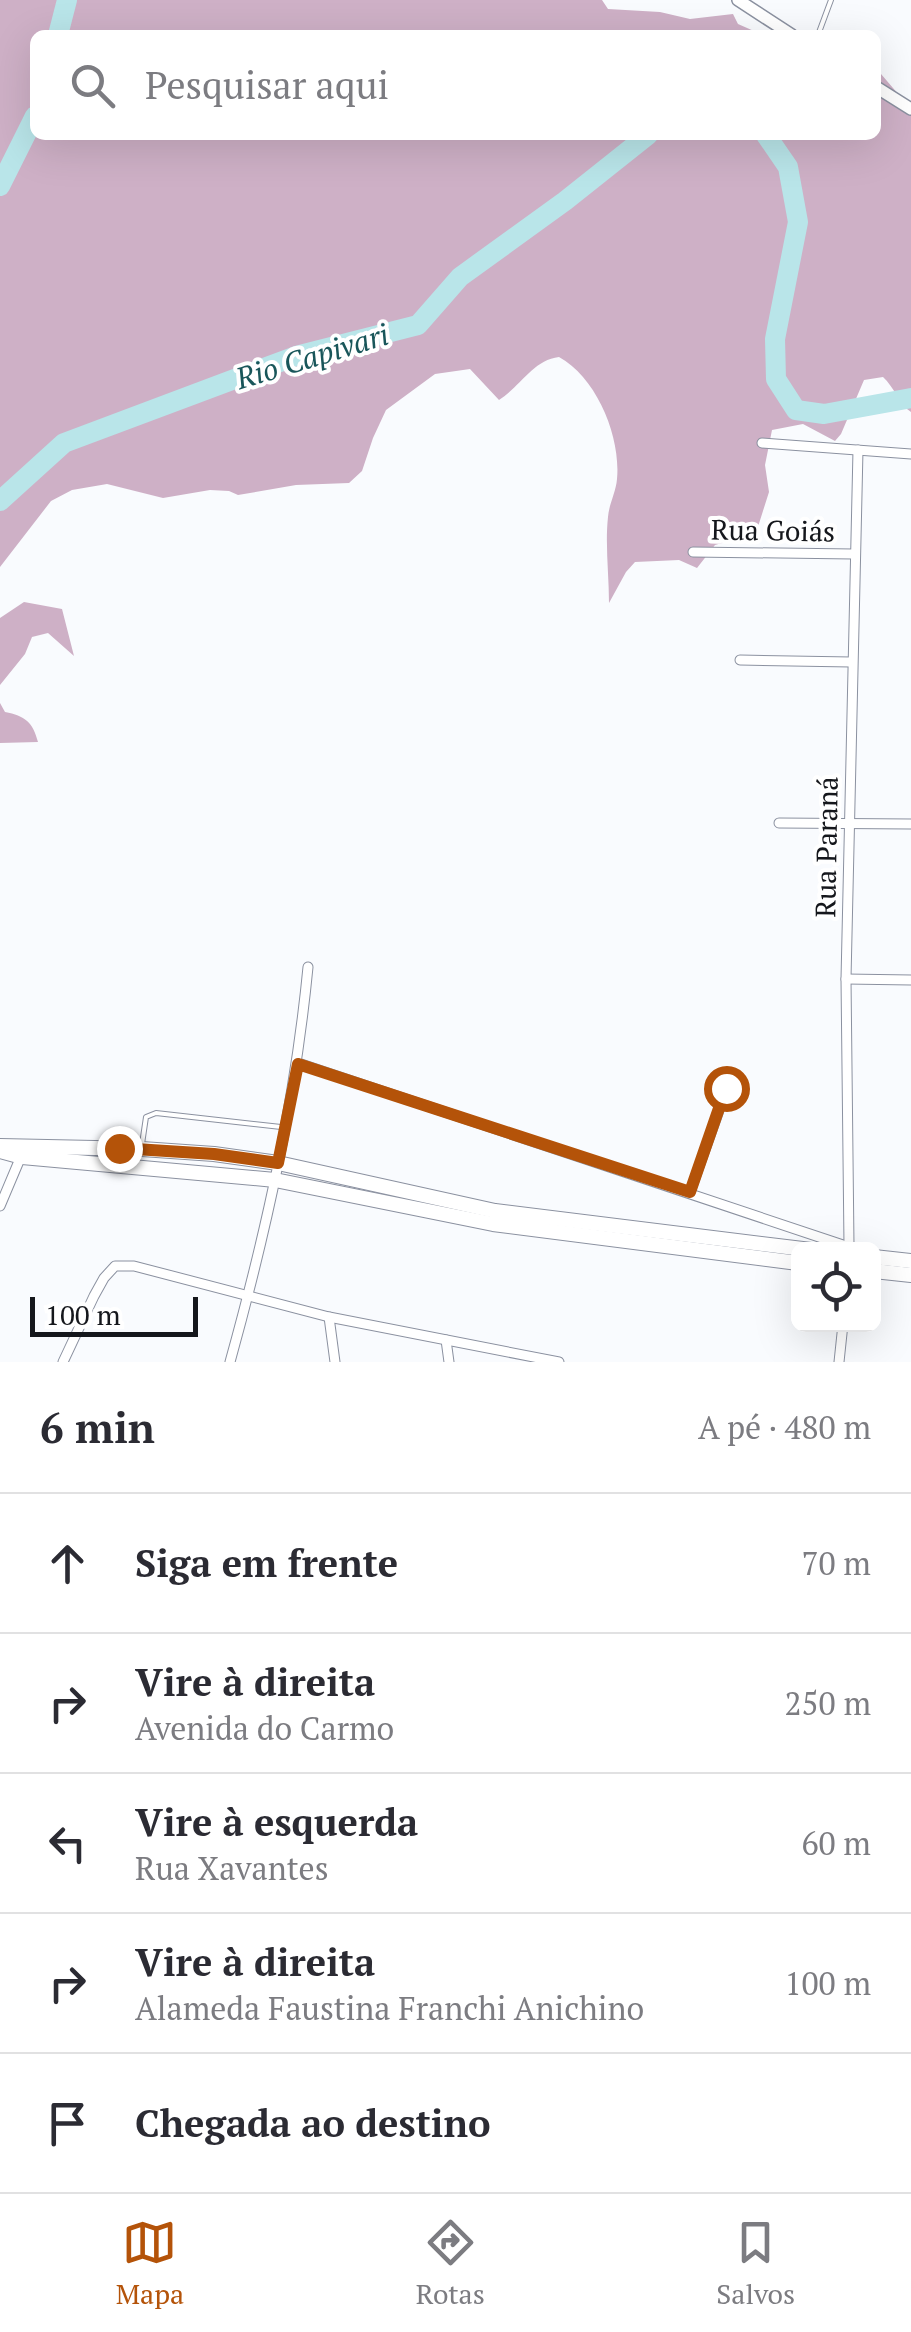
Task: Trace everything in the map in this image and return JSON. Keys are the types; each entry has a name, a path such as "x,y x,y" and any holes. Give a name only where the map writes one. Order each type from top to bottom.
{"main road":[{"path":"0,1149 274,1180 397,1206 676,1240 791,1249"},
{"path":"22,1152 142,1149 278,1163 401,1190 494,1218"},
{"path":"397,1206 401,1190"},
{"path":"676,1240 791,1262"},
{"path":"881,1258 911,1261"},
{"path":"881,1272 911,1275"}],"street":[{"path":"738,0 784,30"},
{"path":"881,91 911,109"},
{"path":"762,443 911,454"},
{"name":"Rua Paraná","path":"849,1242 846,978 858,450"},
{"name":"Rua Goiás","path":"693,552 853,554"},
{"path":"740,660 851,662"},
{"path":"779,823 911,824"},
{"path":"230,1362 286,1127 298,1064 308,967"},
{"path":"846,978 911,980"},
{"path":"298,1064 835,1242"},
{"path":"690,1192 726,1088"},
{"path":"0,1206 22,1152"},
{"path":"67,1361 104,1278 115,1266 134,1266 328,1317 560,1362"},
{"path":"328,1317 334,1362"},
{"path":"839,1362 842,1332"},
{"path":"446,1340 449,1362"}],"lane":[{"path":"820,30 831,0"},
{"path":"142,1149 146,1117 156,1113 286,1127"}],"shaded area":[{"path":"0,0 602,0 608,9 660,12 690,19 733,14 738,24 752,30 30,30 30,140 881,140 881,74 911,109 911,412 883,377 864,380 835,441 803,424 772,430 765,465 769,492 756,533 715,545 697,568 679,560 635,562 609,603 607,528 617,479 615,445 595,394 585,379 559,357 534,368 499,400 470,369 435,374 386,410 362,471 349,483 296,485 238,495 210,490 163,498 107,484 72,490 51,501 0,567"},
{"path":"24,602 62,609 74,656 48,633 32,637 25,654 0,685 0,618"},
{"path":"0,703 5,712 27,721 38,742 0,743"}],"waterway":[{"name":"Rio Capivari","path":"59,30 67,0"},
{"name":"Rio Capivari","path":"0,186 30,126"},
{"name":"Rio Capivari","path":"0,501 64,443 296,356 418,325 460,277 642,140"},
{"name":"Rio Capivari","path":"769,140 788,167 798,222 775,339 776,379 796,410 824,414 911,398"}],"route":[{"path":"119,1148 278,1163 298,1064 690,1192 726,1088"}]}
